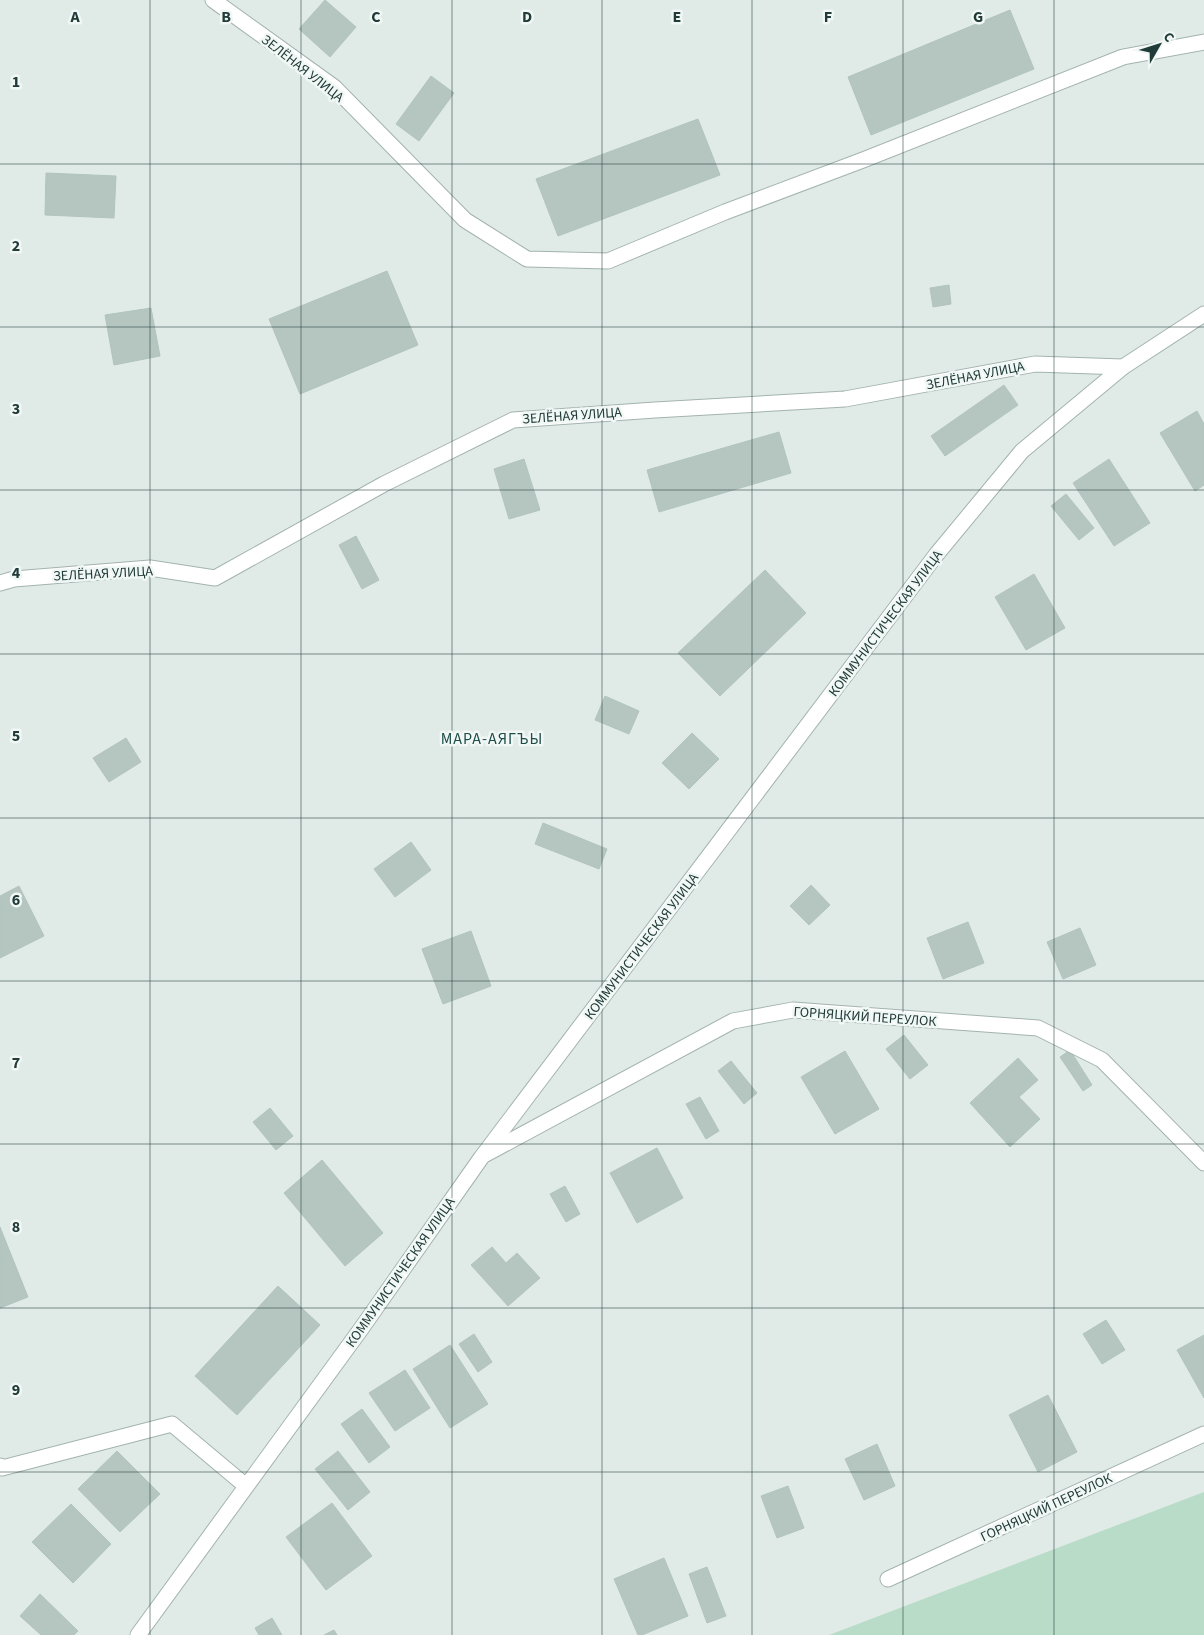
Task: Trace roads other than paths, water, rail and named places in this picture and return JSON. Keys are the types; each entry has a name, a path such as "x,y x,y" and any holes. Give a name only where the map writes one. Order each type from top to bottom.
{"street":[{"name":"ЗЕЛЁНАЯ УЛИЦА","path":"213,0 334,87 465,220 527,259 608,261 725,212 863,160 1123,57 1204,42"},
{"name":"КОММУНИСТИЧЕСКАЯ УЛИЦА","path":"138,1635 361,1329 480,1158 936,555 1022,451 1123,367 1204,314"},
{"name":"ЗЕЛЁНАЯ УЛИЦА","path":"0,583 14,579 150,568 215,578 384,484 513,420 845,399 1035,364 1123,367"},
{"name":"ГОРНЯЦКИЙ ПЕРЕУЛОК","path":"480,1158 733,1021 793,1010 1038,1028 1102,1060 1204,1163"},
{"path":"0,1466 2,1468 172,1424 246,1486"},
{"name":"ГОРНЯЦКИЙ ПЕРЕУЛОК","path":"888,1579 1204,1434"}],"district":[{"name":"МАРА-АЯГЪЫ","path":"492,738"}]}
